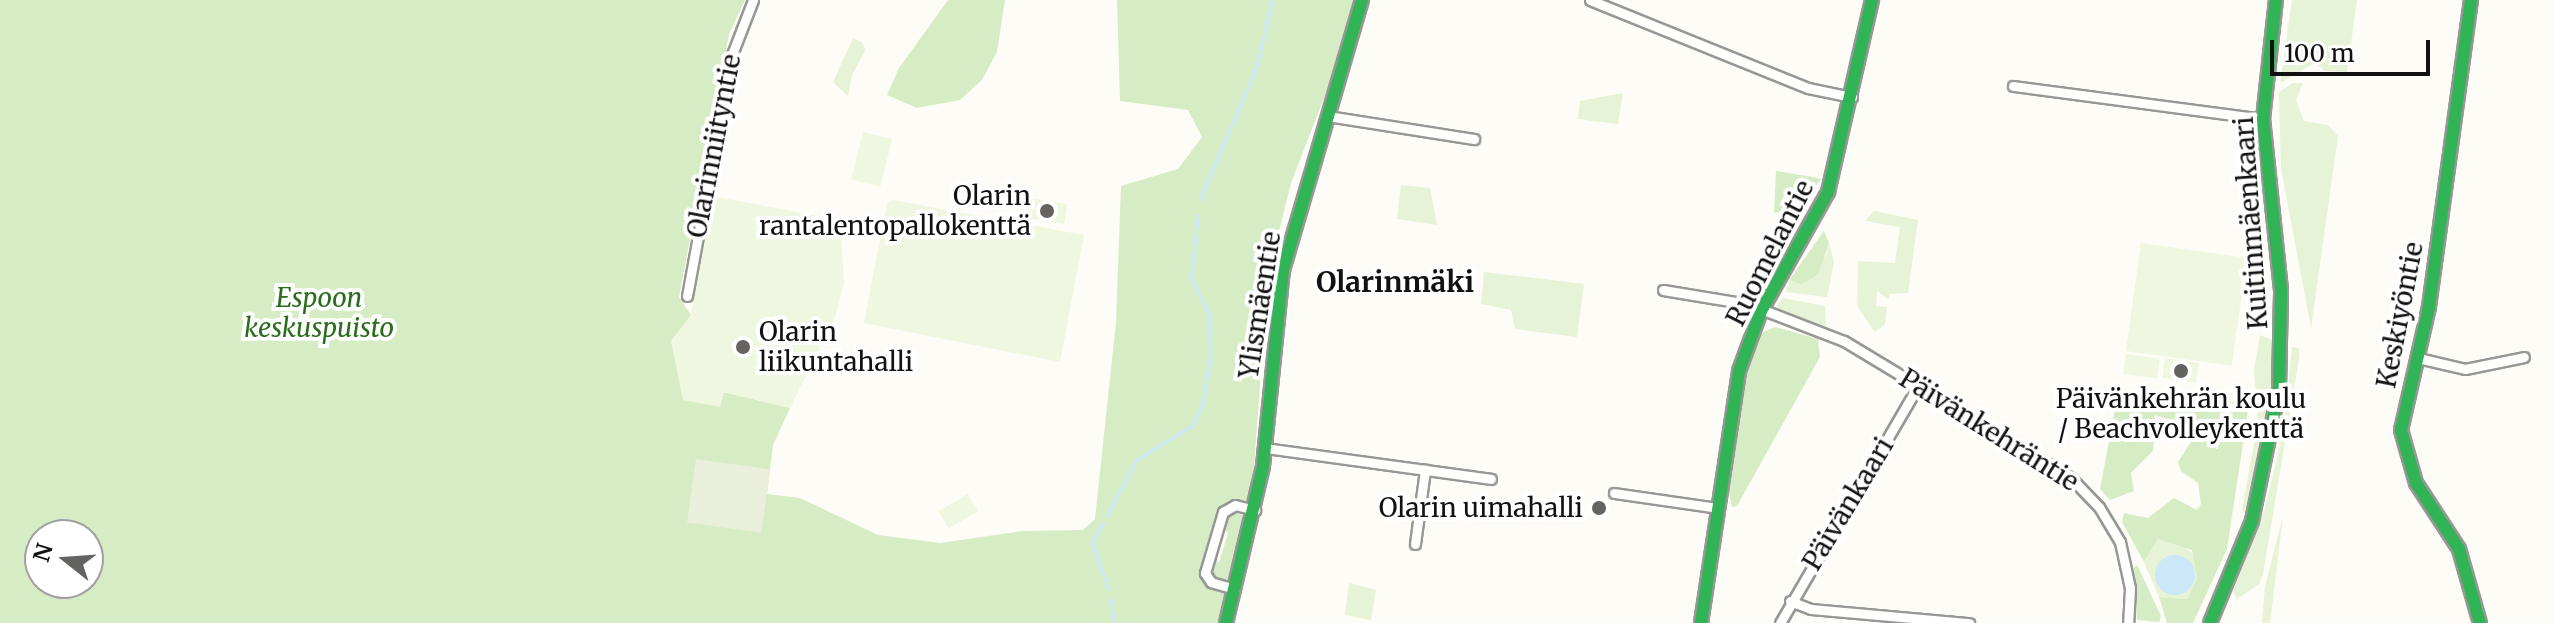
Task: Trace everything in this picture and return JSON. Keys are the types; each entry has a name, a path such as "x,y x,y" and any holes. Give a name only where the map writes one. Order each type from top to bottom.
{"street":[{"name":"Olarinniityntie","path":"687,296 731,57 753,0"},
{"name":"Ylismäentie","path":"1226,623 1255,510 1265,448 1283,270 1362,0"},
{"path":"1590,0 1808,88 1852,97"},
{"name":"Ruomelantie","path":"1701,623 1736,384 1761,311 1828,192 1872,0"},
{"name":"Kuitinmäenkaari","path":"2210,623 2259,497 2273,436 2282,312 2263,119 2276,0"},
{"name":"Keskiyöntie","path":"2471,0 2418,358 2402,414 2405,452 2416,483 2459,549 2480,623"},
{"path":"2013,86 2263,119"},
{"path":"1327,116 1474,139"},
{"name":"Päivänkehräntie","path":"1663,290 1739,301 1844,341 2056,467 2089,494 2124,554 2130,588 2128,623"},
{"path":"2418,358 2465,369 2524,357"},
{"name":"Päivänkaari","path":"1780,623 1790,601 1918,386"},
{"path":"1265,448 1491,479"},
{"path":"1415,544 1425,470"},
{"path":"1614,493 1718,508"},
{"path":"1235,589 1211,582 1205,573 1223,512 1231,505 1255,510"},
{"path":"1790,601 1822,611 1969,623"}],"green space":[{"name":"Espoon keskuspuisto","path":"0,0 745,0 729,34 679,297 691,315 679,336 723,392 790,408 773,445 767,494 800,498 878,535 940,543 1023,531 1083,530 1095,519 1116,322 1121,186 1178,169 1202,137 1188,110 1120,101 1117,0 1355,0 1345,44 1291,183 1269,271 1252,491 1249,500 1231,502 1219,513 1201,576 1226,595 1219,623 0,623"},
{"path":"948,0 1005,0 997,52 982,80 960,100 917,108 887,95 899,68"},
{"path":"2292,0 2357,0 2347,72 2325,71 2315,63 2280,83"},
{"path":"853,38 863,43 865,51 852,75 848,96 833,82"},
{"path":"2293,83 2303,83 2296,100 2304,121 2328,125 2338,136 2311,328 2281,168 2279,92"},
{"path":"1623,93 1618,124 1578,119 1580,101"},
{"path":"863,132 892,139 880,187 851,180"},
{"path":"1776,171 1821,179 1811,193 1787,190 1784,210 1774,213"},
{"path":"1401,185 1430,188 1437,225 1397,219"},
{"path":"712,196 840,220 844,282 836,315 790,408 724,392 720,407 683,400 671,341 691,315"},
{"name":"Olarin rantalentopallokenttä","path":"1029,198 1068,204 1064,224 1026,218"},
{"path":"893,200 1084,235 1060,362 864,323 887,204"},
{"path":"1874,211 1918,220 1908,293 1890,294 1888,299 1877,291 1876,306 1887,307 1885,324 1875,332 1857,306 1858,261 1895,263 1900,227 1865,221"},
{"path":"1824,231 1829,243 1818,275 1801,284 1789,280"},
{"path":"1829,243 1834,262 1827,297 1786,292 1789,280 1794,282 1826,256"},
{"path":"2141,243 2247,258 2232,366 2126,351"},
{"path":"1484,272 1584,284 1577,337 1515,329 1511,310 1481,304"},
{"path":"1783,298 1825,306 1826,327 1780,313 1777,305"},
{"path":"1775,327 1818,339 1820,357 1737,506 1732,507 1728,488 1741,392 1756,343 1763,332"},
{"path":"2260,335 2275,341 2274,368 2247,515 2242,510 2258,421 2254,370"},
{"path":"2292,347 2299,348 2299,358 2263,574 2259,584 2237,599 2233,592 2265,508 2284,428"},
{"path":"2126,354 2160,359 2157,379 2123,374"},
{"name":"Päivänkehrän koulu / Beachvolleykenttä","path":"2165,358 2199,363 2196,383 2162,378"},
{"path":"2119,388 2249,404 2227,549 2193,623 2167,623 2159,597 2187,599 2197,579 2192,550 2158,539 2144,562 2122,522 2124,513 2148,518 2174,498 2197,510 2201,504 2198,483 2181,471 2178,462 2191,442 2208,430 2206,422 2187,425 2155,415 2153,451 2131,473 2134,491 2110,500 2100,489"},
{"path":"696,459 770,469 761,533 687,522"},
{"path":"968,494 978,511 949,528 939,511"},
{"path":"1229,509 1246,517 1231,578 1223,580 1212,577 1209,569 1212,555 1219,563 1228,533 1220,525"},
{"path":"2283,516 2270,623 2262,623 2265,586"},
{"path":"2158,539 2178,542 2197,557 2197,580 2187,599 2159,597 2144,562"},
{"path":"2137,565 2161,616 2159,622 2137,620 2132,569"},
{"path":"1349,583 1376,590 1371,620 1345,615"}],"water":[{"path":"2175,555 2189,561 2195,575 2189,589 2175,595 2161,589 2155,575 2161,561"}],"waterway":[{"path":"1200,199 1256,68 1272,0"},
{"path":"1107,515 1136,460 1193,425 1203,401 1210,356 1209,314 1191,277 1198,214"},
{"path":"1103,523 1092,542 1108,589"},
{"path":"1111,600 1114,623"}],"traffic: fast":[{"path":"1226,623 1263,466 1283,270 1362,0"},
{"path":"1701,623 1739,371 1761,311 1828,192 1872,0"},
{"path":"2210,623 2252,521 2279,389 2281,290 2263,119 2276,0"},
{"path":"2471,0 2429,307 2401,430 2416,483 2459,549 2480,623"}],"place":[{"name":"Olarin rantalentopallokenttä","path":"1047,211"},
{"name":"Olarin liikuntahalli","path":"743,347"},
{"name":"Päivänkehrän koulu / Beachvolleykenttä","path":"2181,371"},
{"name":"Olarin uimahalli","path":"1599,508"}],"district":[{"name":"Olarinmäki","path":"1395,282"}]}
